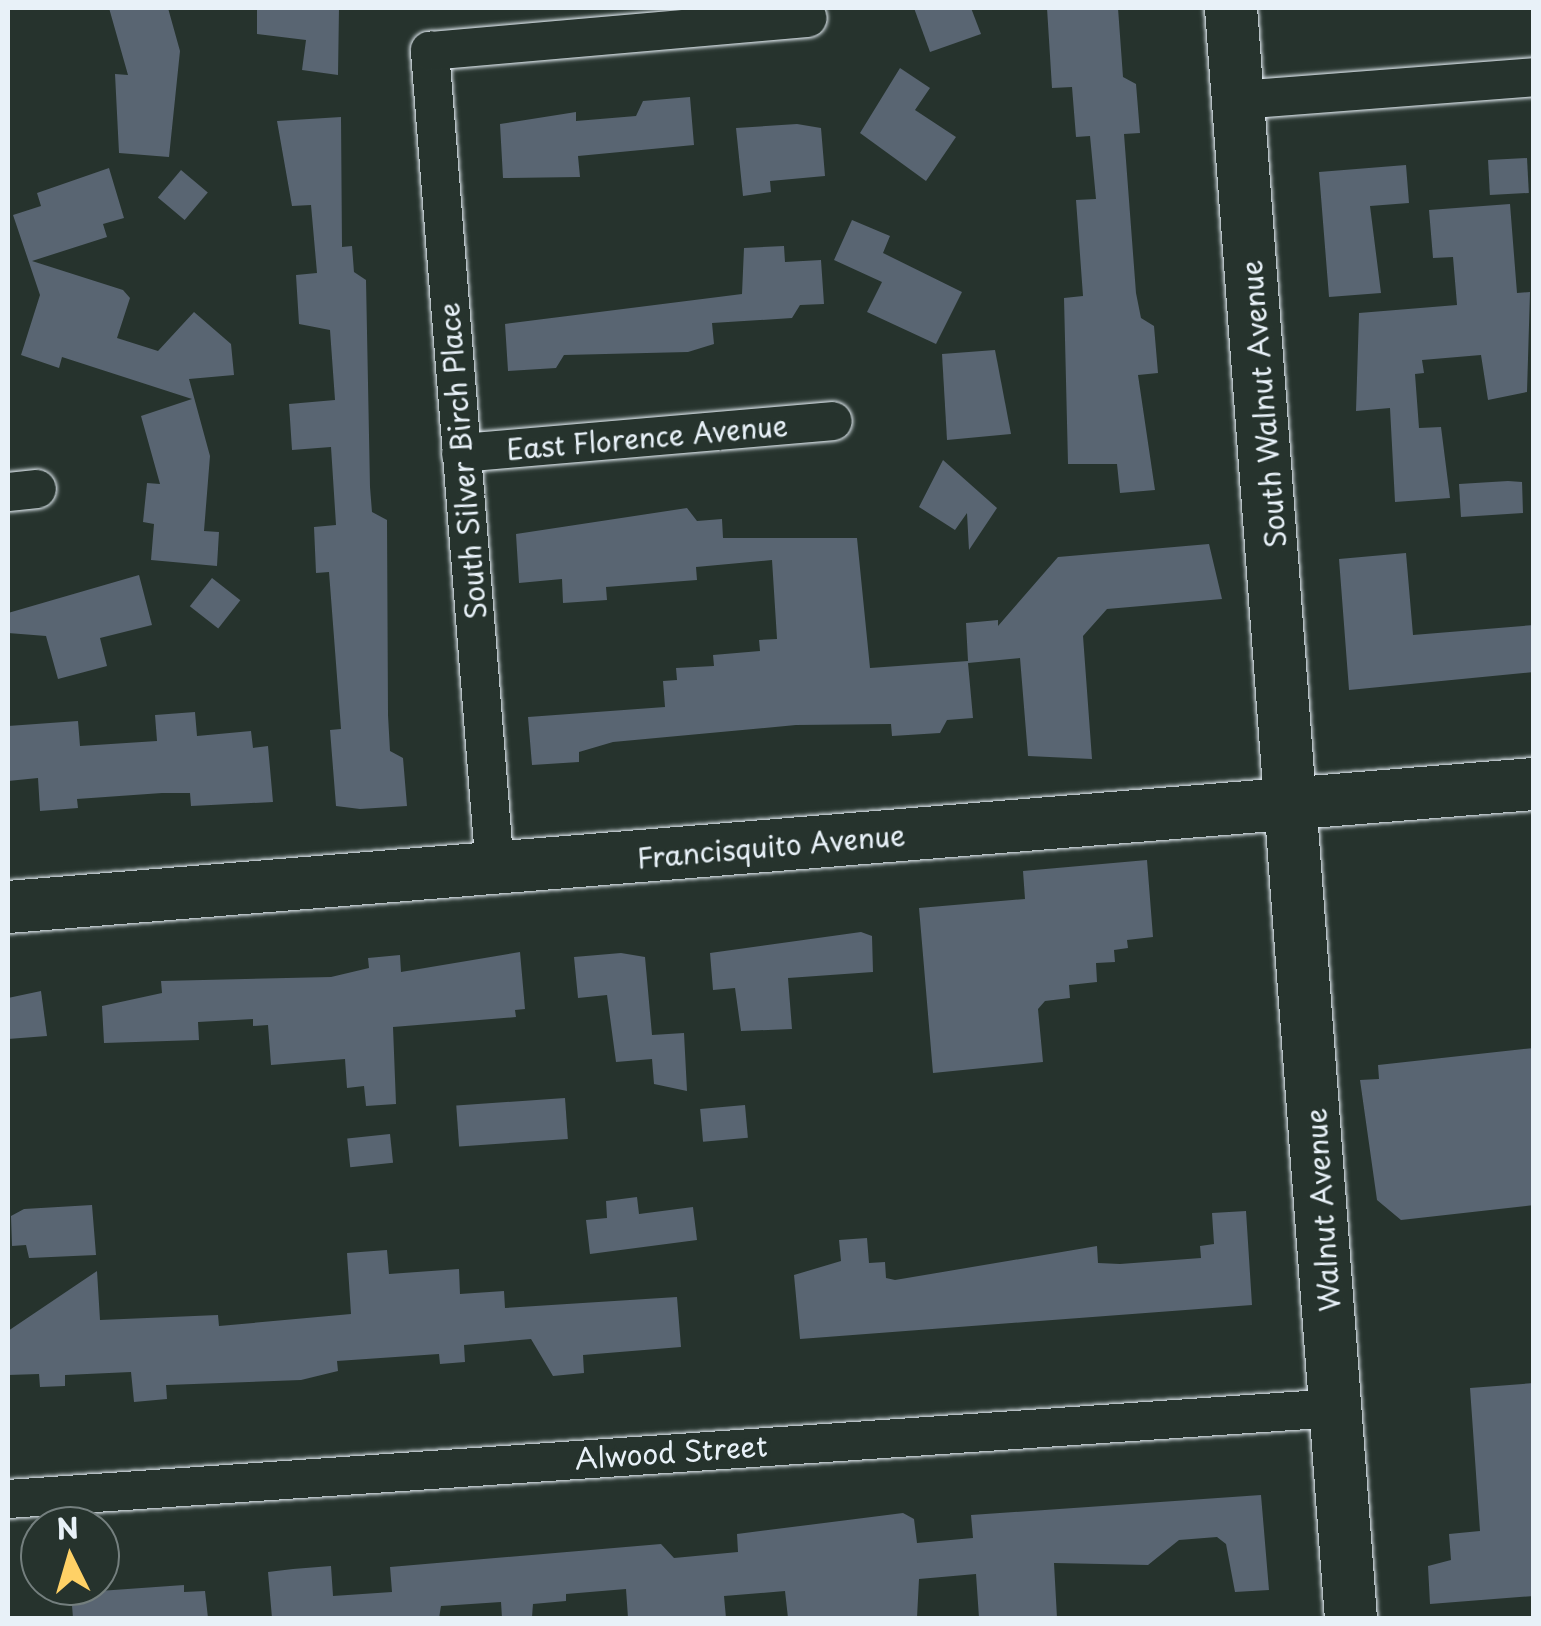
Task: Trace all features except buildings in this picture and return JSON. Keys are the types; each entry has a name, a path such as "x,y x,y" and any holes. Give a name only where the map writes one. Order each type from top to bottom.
{"street":[{"name":"South Walnut Avenue","path":"1231,8 1295,801"},
{"name":"South Silver Birch Place","path":"495,870 430,51 808,18"},
{"path":"1238,100 1534,77"},
{"name":"East Florence Avenue","path":"462,454 834,421"},
{"name":"Francisquito Avenue","path":"8,907 1534,784"},
{"name":"Walnut Avenue","path":"1295,801 1352,1618"},
{"name":"Alwood Street","path":"8,1500 1335,1408"}]}
